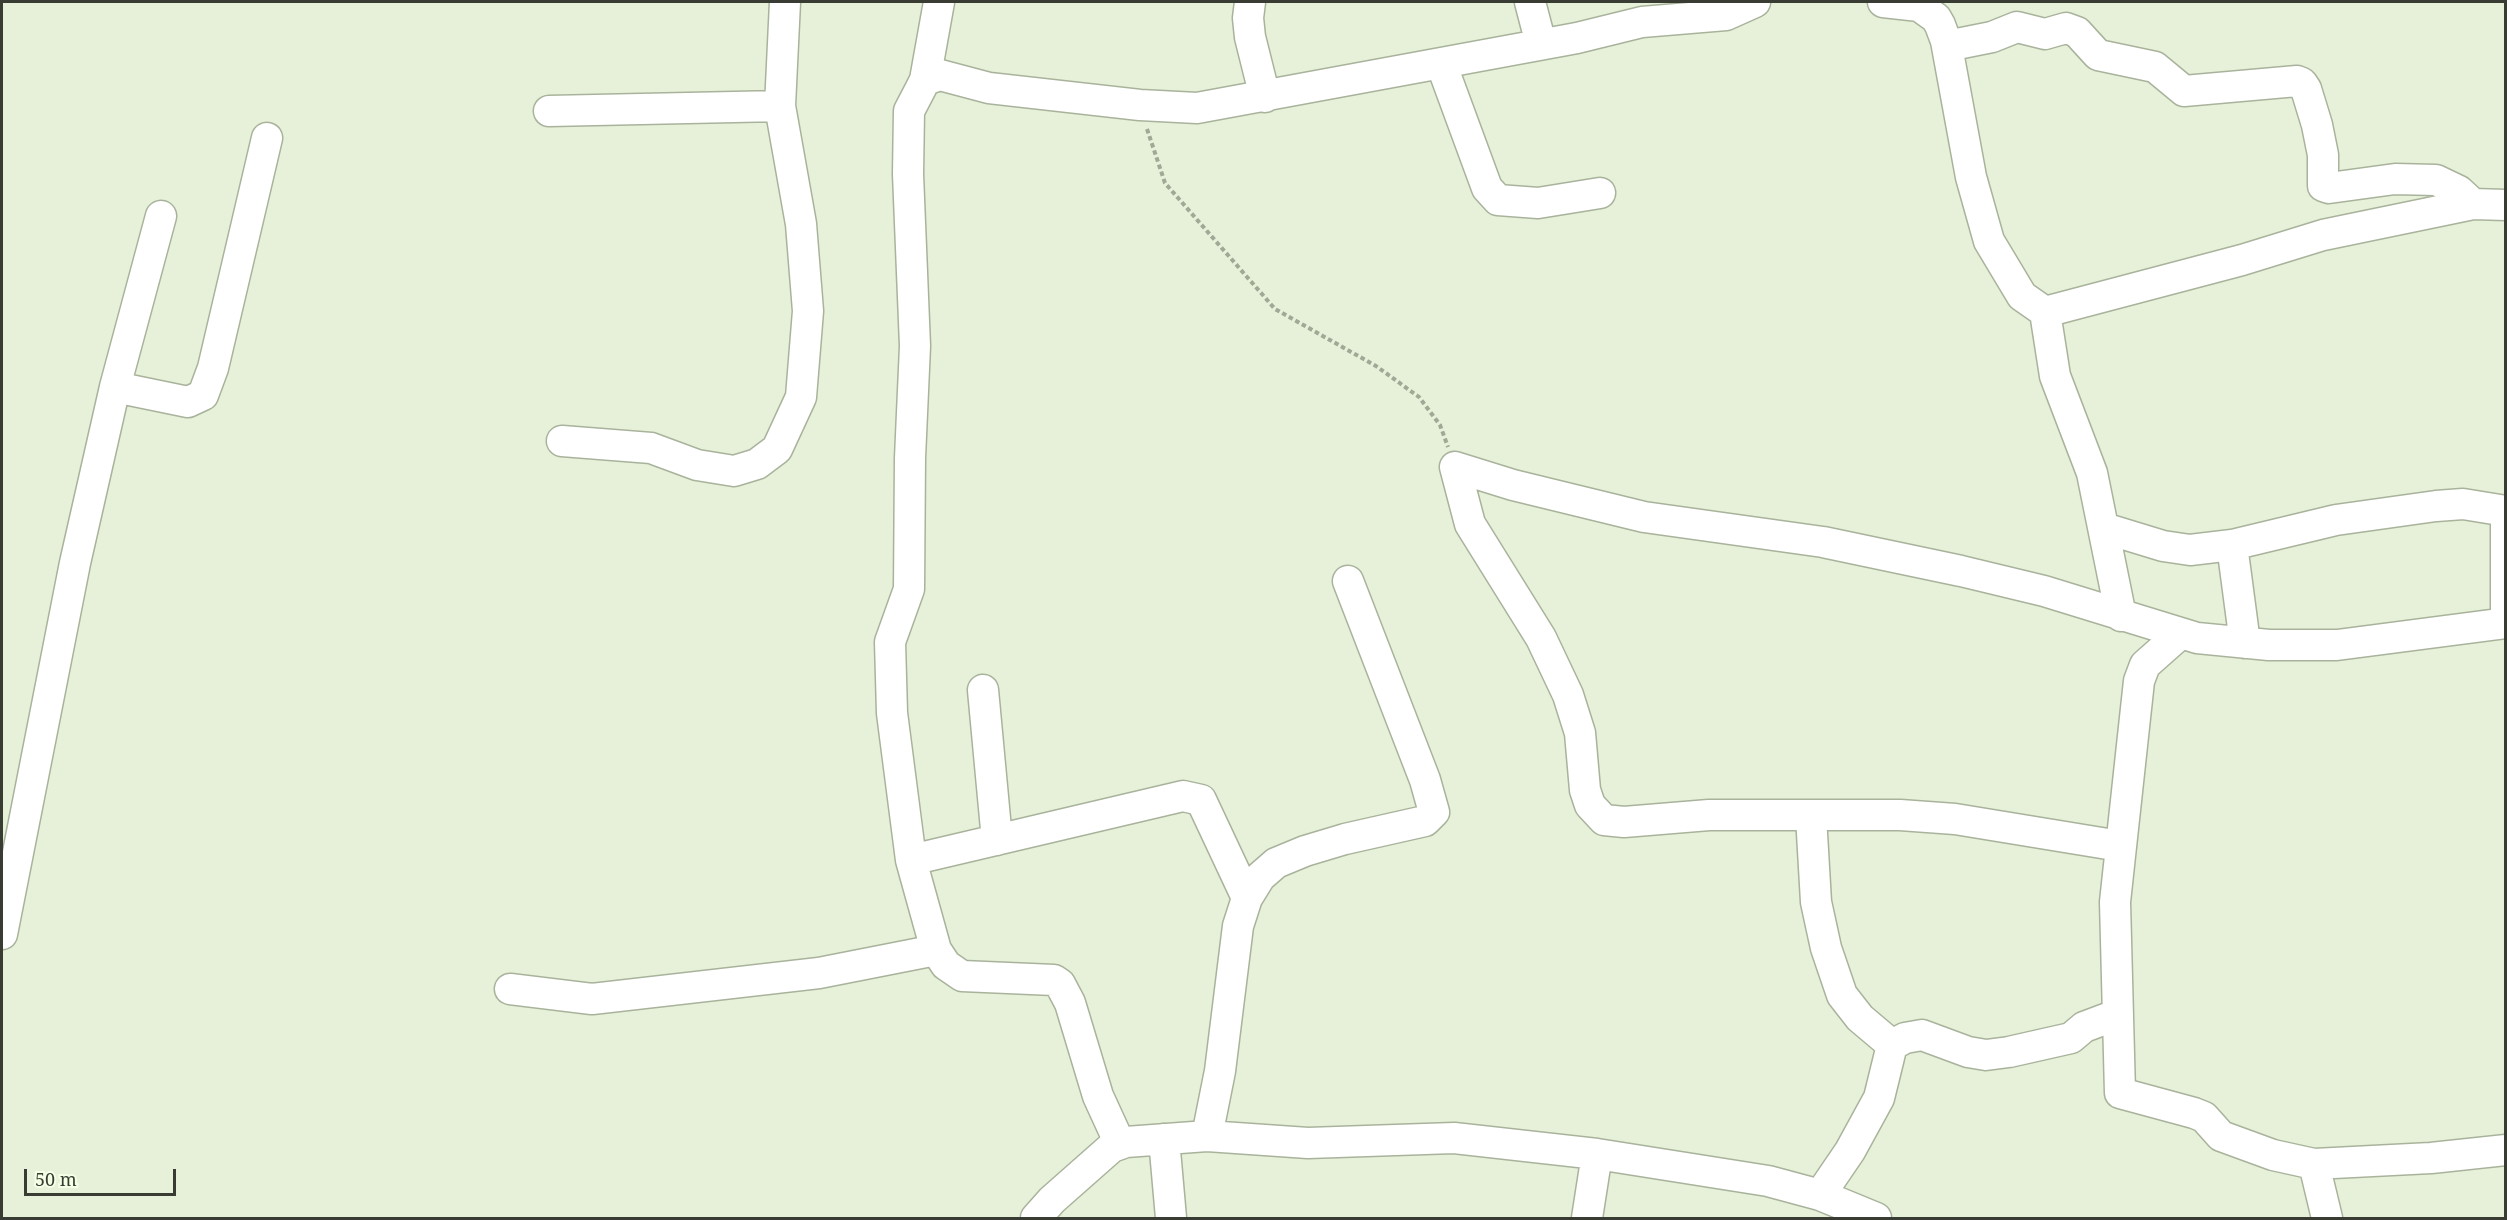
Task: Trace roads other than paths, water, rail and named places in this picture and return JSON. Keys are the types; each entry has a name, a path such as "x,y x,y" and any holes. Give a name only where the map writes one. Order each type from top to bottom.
{"street":[{"path":"562,441 651,448 697,465 734,471 758,464 777,449 801,397 808,311 801,224 780,106 785,2"},
{"path":"939,2 925,80 909,111 908,174 915,346 909,458 909,589 890,642 892,713 911,860 936,950 946,965 962,976 1054,980 1060,984 1070,1003 1098,1096 1120,1144"},
{"path":"1250,2 1248,18 1250,38 1265,97"},
{"path":"1530,2 1541,44"},
{"path":"925,80 940,75 989,88 1140,105 1197,108 1541,44 1642,22 1726,15 1755,2"},
{"path":"1882,2 1894,5 1913,4 1928,11 1936,18 1947,46 1971,177 1989,241 2022,296 2045,312 2055,376 2092,473 2121,616"},
{"path":"1947,46 1992,37 2017,27 2045,34 2066,28 2077,32 2098,55 2155,67 2184,91 2297,81 2302,83 2306,89 2317,125 2323,155 2323,186 2329,188 2395,179 2436,180 2459,191 2474,204"},
{"path":"1441,63 1487,188 1498,200 1538,203 1600,193"},
{"path":"549,111 780,106"},
{"path":"115,387 188,402 202,394 213,368 267,138"},
{"path":"2045,312 2242,260 2323,235 2474,204 2505,205"},
{"path":"2,934 75,563 115,387 160,216"},
{"path":"2120,846 1956,819 1900,814 1709,815 1624,822 1604,819 1596,814 1585,790 1580,734 1568,695 1541,638 1470,524 1455,467 1513,485 1644,517 1823,542 1961,571 2044,591 2180,634 2245,643 2337,645 2505,621 2505,516"},
{"path":"2104,528 2176,549 2232,545 2336,520 2436,506 2463,504 2505,511"},
{"path":"2232,545 2245,643"},
{"path":"1207,1136 1221,1071 1238,926 1247,898 1260,877 1276,863 1345,838 1425,821 1434,812 1425,780 1348,581"},
{"path":"2180,634 2145,665 2141,674 2115,902 2116,1015 2120,1093 2194,1113 2204,1117 2221,1136 2273,1155 2314,1164 2431,1158 2505,1150"},
{"path":"983,690 997,840"},
{"path":"911,860 1183,796 1201,800 1247,898"},
{"path":"1811,816 1816,902 1826,948 1842,995 1860,1018 1892,1045"},
{"path":"510,989 592,999 819,973 936,950"},
{"path":"1820,1195 1850,1151 1879,1098 1892,1045 1905,1038 1922,1035 1968,1052 1986,1054 2009,1052 2071,1038 2084,1027 2116,1015"},
{"path":"1036,1218 1097,1158 1120,1144 1207,1136 1308,1143 1446,1138 1597,1154 1768,1182 1820,1195 1876,1218"},
{"path":"1164,1139 1171,1218"},
{"path":"1587,1218 1597,1154"},
{"path":"2314,1164 2327,1218"}]}
